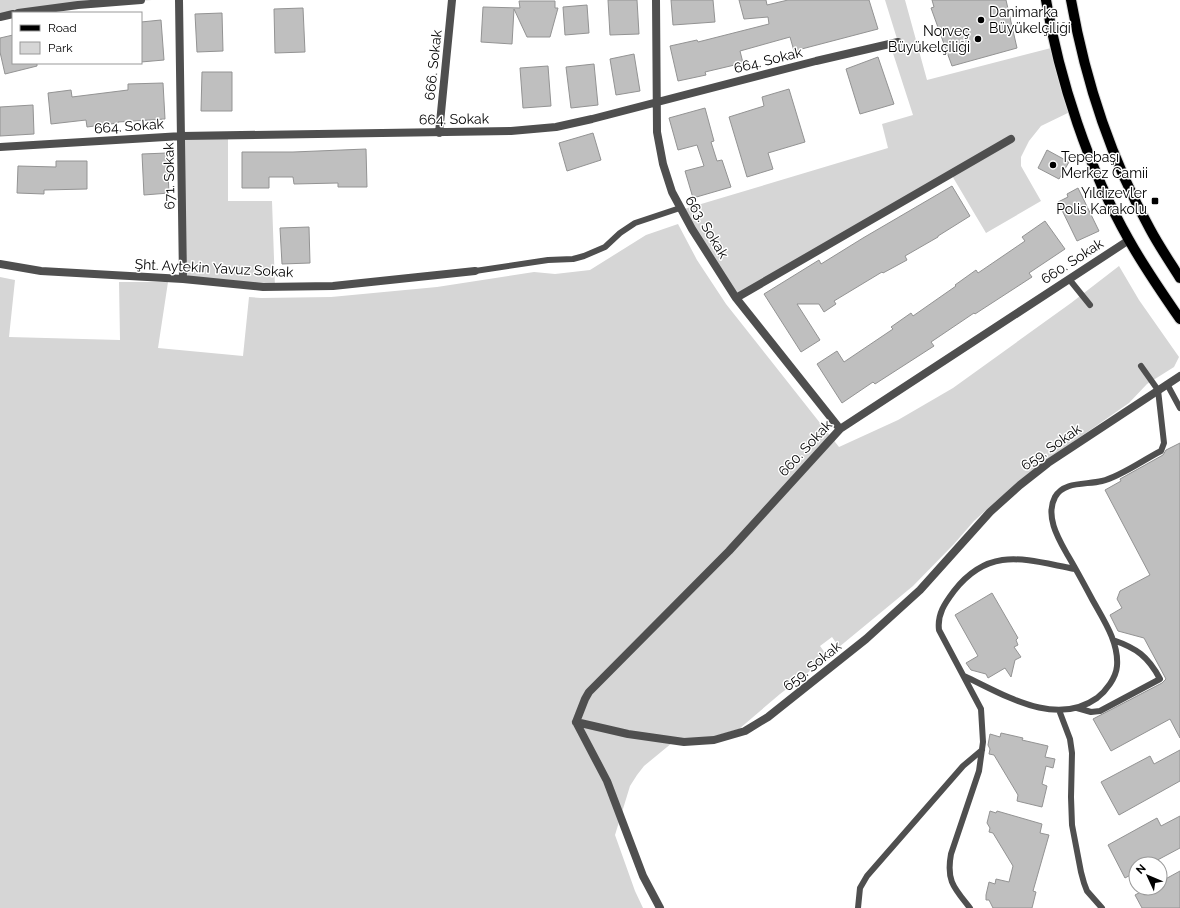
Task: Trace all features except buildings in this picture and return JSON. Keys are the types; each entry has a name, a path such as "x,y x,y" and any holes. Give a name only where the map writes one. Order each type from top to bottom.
{"main road":[{"path":"1046,0 1055,47 1079,126 1108,198 1129,240 1180,319"},
{"path":"1071,0 1087,71 1117,160 1150,228 1180,278"}],"street":[{"path":"25,12 78,4 141,0"},
{"name":"671. Sokak","path":"179,0 183,279"},
{"name":"666. Sokak","path":"439,133 452,0"},
{"name":"663. Sokak","path":"656,0 656,102 658,132 663,164 672,192 680,208 736,298 840,428"},
{"path":"0,17 12,14"},
{"name":"664. Sokak","path":"0,147 182,136 439,133 511,131 556,127 898,42"},
{"path":"736,298 1011,138"},
{"name":"660. Sokak","path":"576,722 585,699 590,692 729,551 840,428 1129,240"},
{"name":"Şht. Aytekin Yavuz Sokak","path":"0,264 41,271 183,279 263,287 333,286 475,271"},
{"name":"659. Sokak","path":"576,722 628,734 684,742 714,740 745,731 768,717 866,639 920,590 990,512 1020,485 1048,463 1180,376"},
{"path":"576,722 607,781 643,876 660,908"}],"lane":[{"path":"475,271 548,260 572,259 584,256 605,247 620,233 635,223 680,208"},
{"path":"1069,279 1090,305"},
{"path":"964,676 1014,700 1037,708 1059,710 1077,708 1098,698 1113,678 1117,668 1117,658 1113,640 1054,526 1052,505 1055,497 1063,488 1102,481 1113,477 1161,451 1164,443 1158,390 1141,366"},
{"path":"1167,384 1180,408"},
{"path":"970,908 954,888 950,878 949,866 953,847 979,771 983,742 980,709 939,630 939,617 944,606 967,577 977,568 991,562 1008,559 1031,561 1076,569"},
{"path":"1077,708 1091,712 1100,710 1160,678 1148,660 1138,651 1128,645 1113,640"},
{"path":"1059,710 1070,739 1072,753 1072,825 1081,872 1087,891 1102,908"},
{"path":"858,908 860,888 867,876 963,766 982,750"}],"green space":[{"path":"0,0 152,0 77,6 41,12 12,12 12,17 0,19"},
{"path":"885,0 905,0 927,80 1055,47 1074,110 1041,126 1029,141 1021,157 1021,166 1041,201 986,233 951,174 736,298 681,210 888,148 882,124 913,115 890,44 898,42"},
{"path":"228,135 228,201 272,201 275,287 183,279 182,136"},
{"path":"678,224 697,260 726,304 839,447 898,420 953,388 1071,303 1119,266 1139,300 1179,357 1174,367 1147,384 1129,403 1043,463 995,502 974,521 913,586 839,647 832,637 820,646 828,657 780,694 739,729 708,738 678,738 644,766 630,786 615,835 635,891 643,908 0,908 0,277 15,280 9,337 120,340 119,282 168,282 158,348 243,356 249,297 331,297 437,287 534,272 555,274 590,270 646,235"}],"place":[{"name":"Danimarka Büyükelçiliği","path":"981,20"},
{"name":"Norveç Büyükelçiliği","path":"978,39"},
{"name":"Tepebaşı Merkez Camii","path":"1053,165"},
{"name":"Yıldızevler Polis Karakolu","path":"1155,201"}]}
